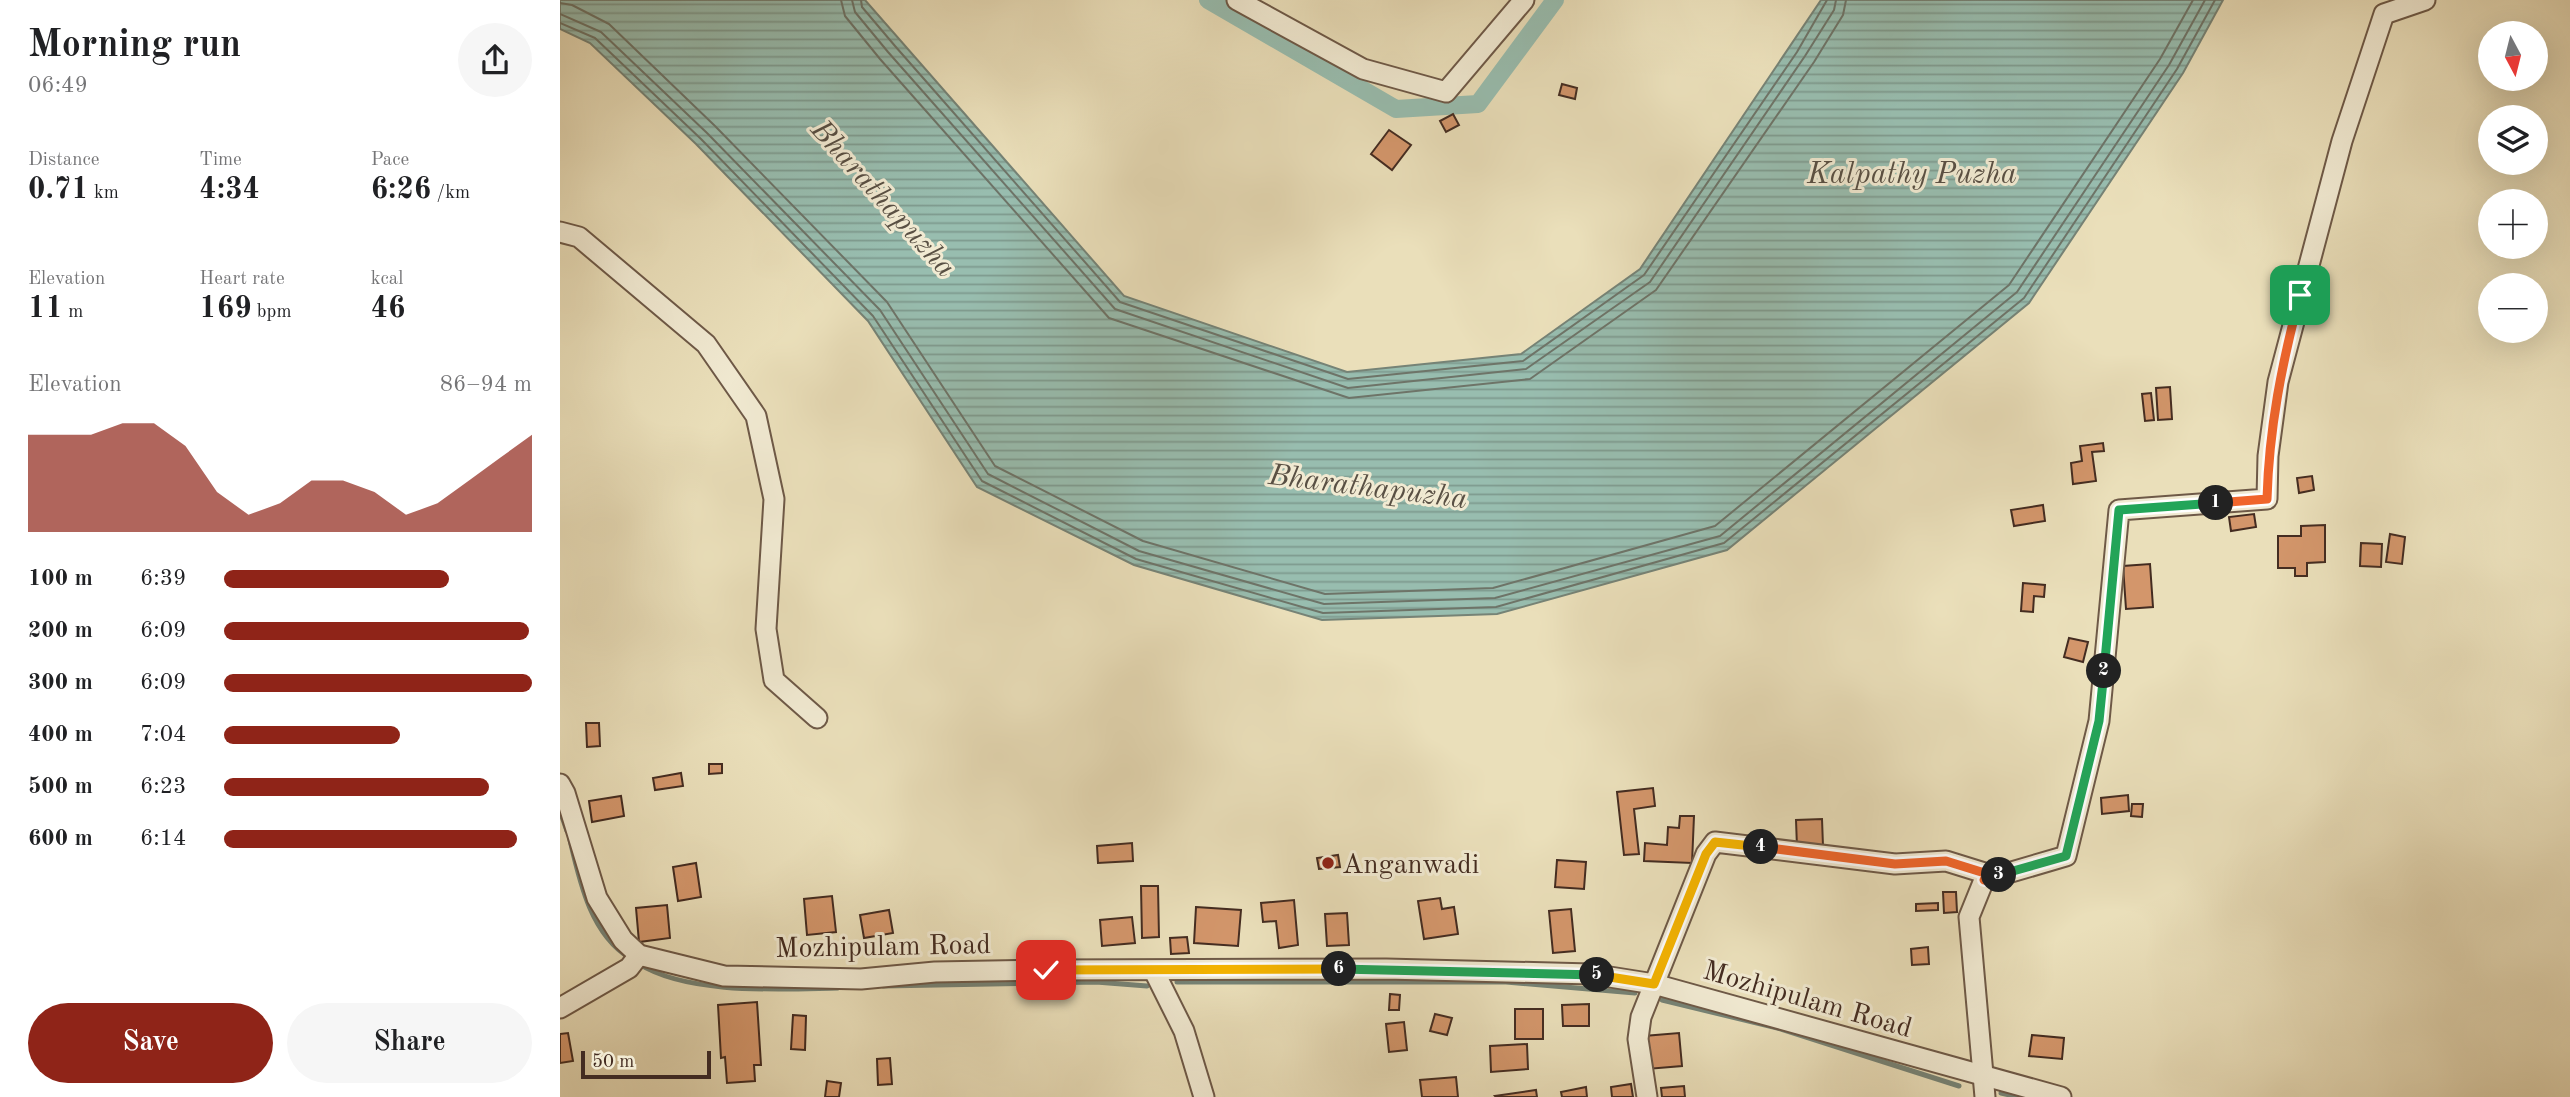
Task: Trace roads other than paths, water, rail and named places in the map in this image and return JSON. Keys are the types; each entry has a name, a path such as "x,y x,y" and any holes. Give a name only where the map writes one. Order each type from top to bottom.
{"street":[{"path":"1237,0 1363,69 1446,92 1524,0"},
{"path":"1984,880 2066,856 2099,721 2119,510 2267,499 2268,456 2278,382 2342,141 2384,14 2425,0"},
{"path":"560,232 579,237 706,344 756,416 774,499 766,629 774,680 817,718"},
{"path":"560,784 597,898 634,962 560,1008"},
{"path":"1647,1097 1638,1039 1641,1017 1706,854 1715,842 1895,864 1946,861 1991,875 1984,880 1969,917 1985,1097"},
{"name":"Mozhipulam Road","path":"634,962 724,976 861,979 935,972 1386,969 1534,975 1591,974 1654,984 2061,1097"},
{"path":"1154,971 1184,1031 1204,1097"}],"water":[{"name":"Kalpathy Puzha","path":"560,0 865,0 1124,296 1347,372 1521,354 1640,269 1821,0 2223,0 2183,73 2029,303 1727,550 1497,614 1322,620 1134,565 977,487 868,321 696,144 590,43 560,29"}],"waterway":[{"path":"1208,0 1396,109 1478,104 1555,0"},
{"path":"560,811 567,831"},
{"path":"570,840 589,906 606,935 630,958"},
{"path":"639,964 683,981 709,985 763,989 838,988"},
{"path":"883,986 1096,982 1147,986"},
{"path":"1177,982 1506,982 1635,993"},
{"path":"1662,1000 1781,1029 1959,1086"},
{"path":"2001,1093 2018,1097"}],"place":[{"name":"Anganwadi","path":"1328,863"}],"water label":[{"name":"Bharathapuzha","path":"884,198"},
{"name":"Bharathapuzha","path":"1368,486"}]}
